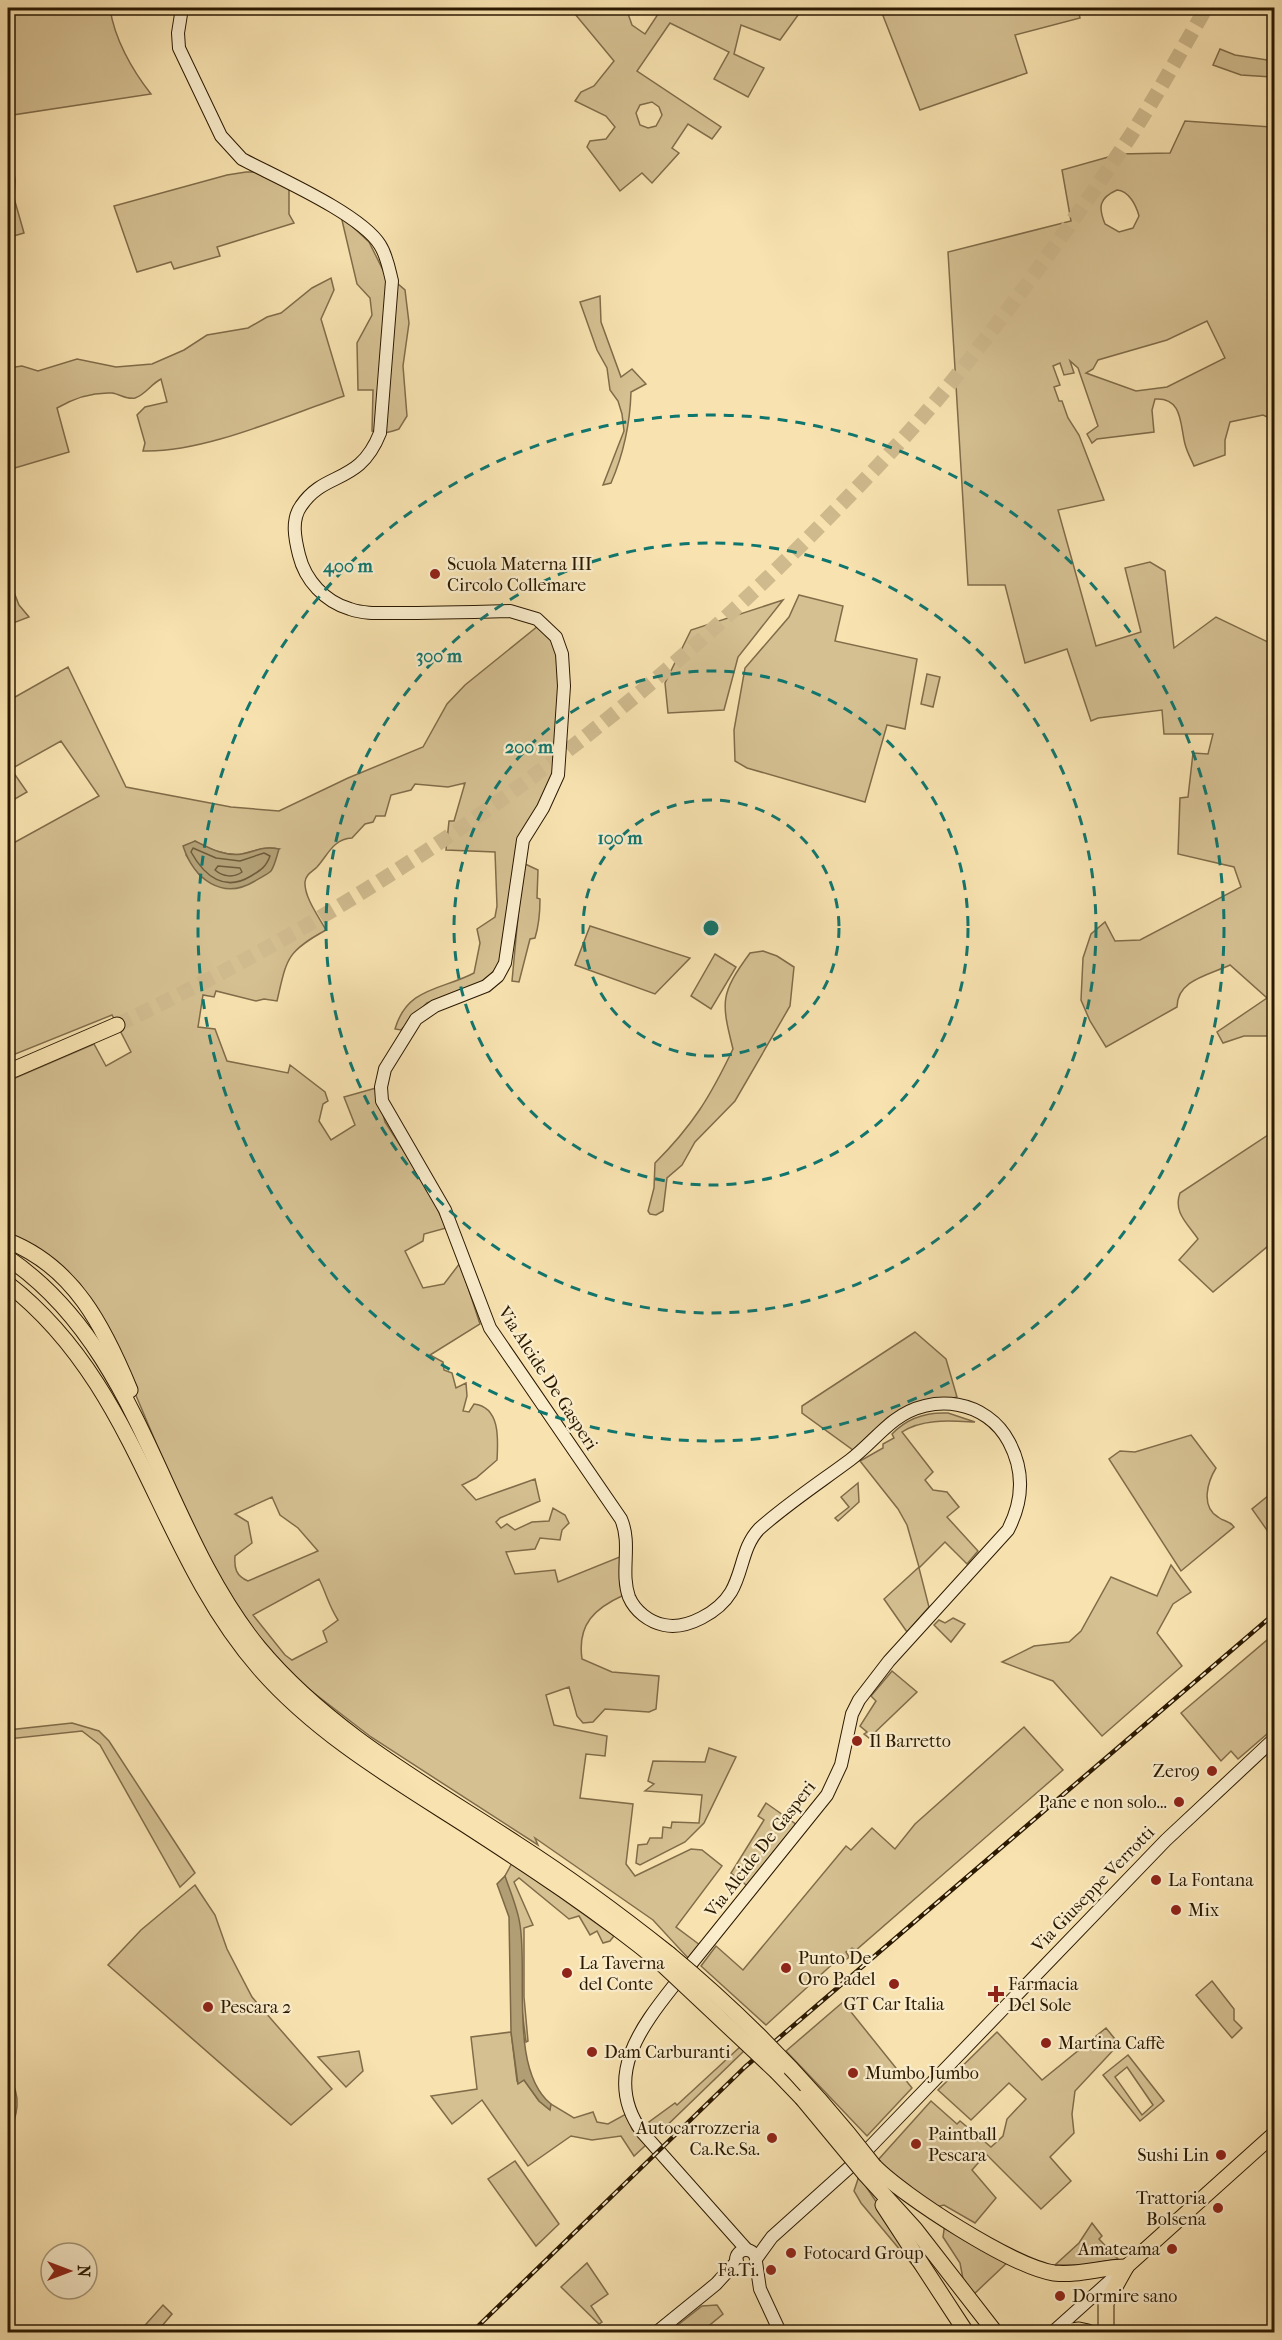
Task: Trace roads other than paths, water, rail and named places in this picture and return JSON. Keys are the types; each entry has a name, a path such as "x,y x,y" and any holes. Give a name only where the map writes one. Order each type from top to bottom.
{"highway":[{"path":"8,1072 117,1025"},
{"path":"8,1240 53,1267 85,1300 117,1359 148,1431 153,1451"},
{"path":"8,1258 47,1288 100,1352 153,1451 208,1569 248,1634 343,1736"},
{"path":"8,1284 49,1321 87,1367 124,1426 206,1592 240,1645 282,1692 343,1736 418,1781 529,1859 606,1919 665,1959 777,2072 863,2168 895,2195 1016,2260 1048,2272 1084,2273 1126,2267"},
{"path":"82,1328 122,1407 164,1506"},
{"path":"863,2168 966,2332"},
{"path":"895,2195 915,2229 995,2332"},
{"path":"1106,2332 1106,2303 1126,2267"},
{"path":"1065,2332 1079,2330 1088,2332"}],"main road":[{"path":"1126,2267 1275,2134"}],"street":[{"name":"Via Alcide De Gasperi","path":"182,8 178,33 179,48 221,136 230,148 242,159 340,212 373,236 386,259 392,281 380,434 370,454 356,470 324,485 299,508 295,526 299,557 312,584 327,597 351,610 415,613 510,611 523,613 544,624 560,646 564,686 560,764 543,808 523,840 506,963 498,976 486,986 435,1006 416,1019 386,1065 381,1096 384,1109 417,1157 447,1216 490,1328 621,1519 626,1537 628,1590 632,1601 644,1615 665,1625 686,1624 704,1616 730,1593 748,1545 759,1529 858,1453 895,1420 923,1406 962,1405 986,1416 1005,1436 1017,1463 1021,1492 1017,1511 1008,1530 890,1661 858,1700 852,1714 841,1765 827,1795 691,1964"},
{"name":"Via Giuseppe Verrotti","path":"869,2148 1166,1840 1275,1740"},
{"path":"675,1984 637,2035 628,2061 629,2102 635,2120 731,2231 780,2332"},
{"path":"657,2332 747,2260 772,2237 863,2168"},
{"path":"1053,2332 1126,2267"}],"water":[{"path":"195,841 217,851 236,855 264,848 279,849 271,871 243,887 231,889 211,883 194,868 183,846"},
{"path":"505,1876 520,1925 525,2045 530,2069 538,2089 551,2104 550,2110 539,2101 524,2080 518,2084 511,2032 509,1917 497,1884"}],"tunnel":[{"path":"117,1025 215,976 310,924 402,867 492,807 662,674 743,601 889,454 977,349 1046,258 1112,164 1152,102 1206,8"}],"railway":[{"path":"472,2332 745,2067 1274,1614"}],"place":[{"name":"Scuola Materna III Circolo Collemare","path":"435,574"},
{"name":"Il Barretto","path":"857,1741"},
{"name":"Zero9","path":"1212,1771"},
{"name":"Pane e non solo...","path":"1179,1802"},
{"name":"La Fontana","path":"1156,1880"},
{"name":"Mix","path":"1176,1910"},
{"name":"Punto De Oro Padel","path":"786,1968"},
{"name":"La Taverna del Conte","path":"567,1973"},
{"name":"GT Car Italia","path":"894,1984"},
{"name":"Farmacia Del Sole","path":"996,1994"},
{"name":"Pescara 2","path":"208,2007"},
{"name":"Martina Caffè","path":"1046,2043"},
{"name":"Dam Carburanti","path":"592,2052"},
{"name":"Mumbo Jumbo","path":"853,2073"},
{"name":"Autocarrozzeria Ca.Re.Sa.","path":"772,2138"},
{"name":"Paintball Pescara","path":"916,2144"},
{"name":"Sushi Lin","path":"1221,2155"},
{"name":"Trattoria Bolsena","path":"1218,2208"},
{"name":"Amateama","path":"1172,2249"},
{"name":"Fotocard Group","path":"791,2253"},
{"name":"Fa.Ti.","path":"771,2270"},
{"name":"Dormire sano","path":"1060,2296"}]}
